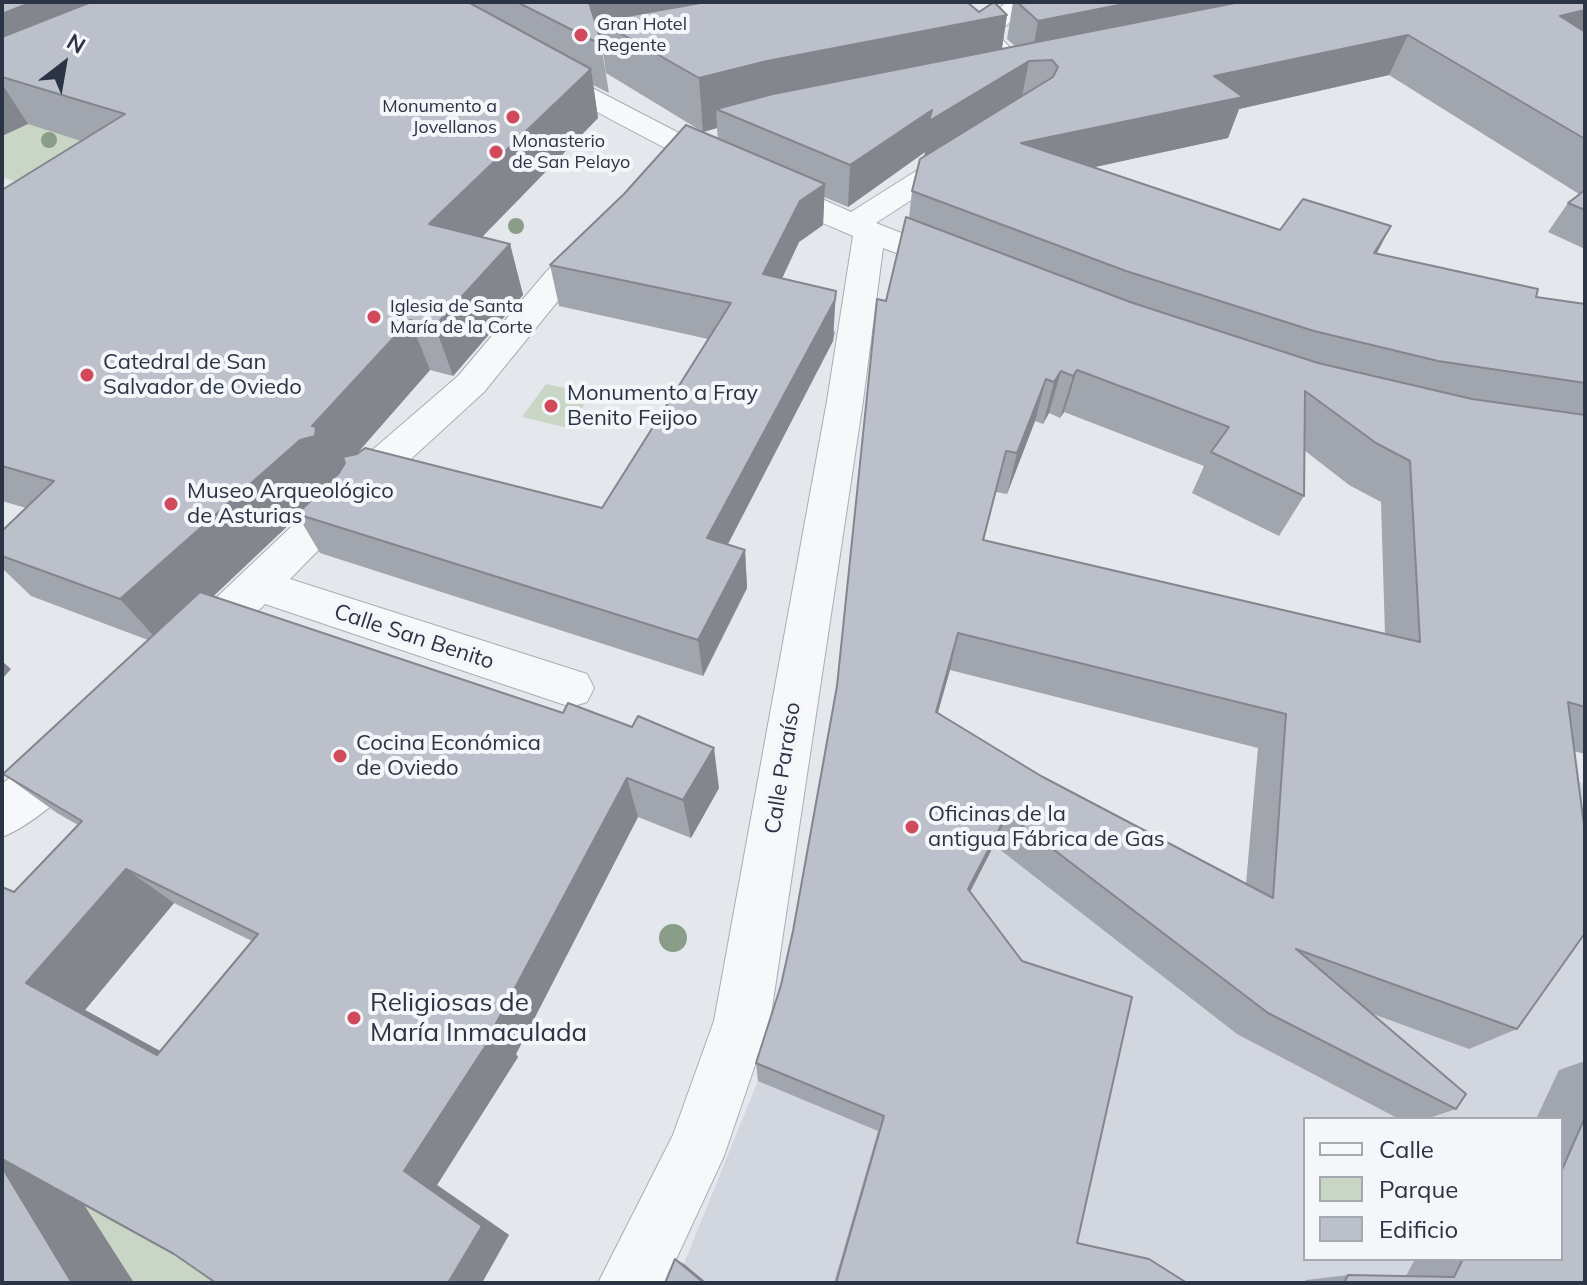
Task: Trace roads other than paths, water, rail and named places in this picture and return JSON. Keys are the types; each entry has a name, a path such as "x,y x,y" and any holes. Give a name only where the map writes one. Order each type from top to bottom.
{"street":[{"path":"993,78 1023,72 986,37 992,25 1022,2"},
{"path":"523,58 648,132 860,229 988,278"},
{"path":"860,229 994,134"},
{"path":"661,174 686,148 726,137"},
{"path":"169,671 352,491 471,384 558,279 617,219"},
{"name":"Calle Paraíso","path":"630,1283 689,1171 728,1071 742,1021 845,401 860,229"},
{"name":"Calle San Benito","path":"258,585 571,688"},
{"path":"2,814 99,733"}],"place":[{"name":"Gran Hotel Regente","path":"581,35"},
{"name":"Monumento a Jovellanos","path":"513,117"},
{"name":"Monasterio de San Pelayo","path":"496,152"},
{"name":"Iglesia de Santa María de la Corte","path":"374,317"},
{"name":"Catedral de San Salvador de Oviedo","path":"87,375"},
{"name":"Monumento a Fray Benito Feijoo","path":"551,406"},
{"name":"Museo Arqueológico de Asturias","path":"171,504"},
{"name":"Cocina Económica de Oviedo","path":"340,756"},
{"name":"Oficinas de la antigua Fábrica de Gas","path":"912,827"},
{"name":"Religiosas de María Inmaculada","path":"354,1018"}]}
